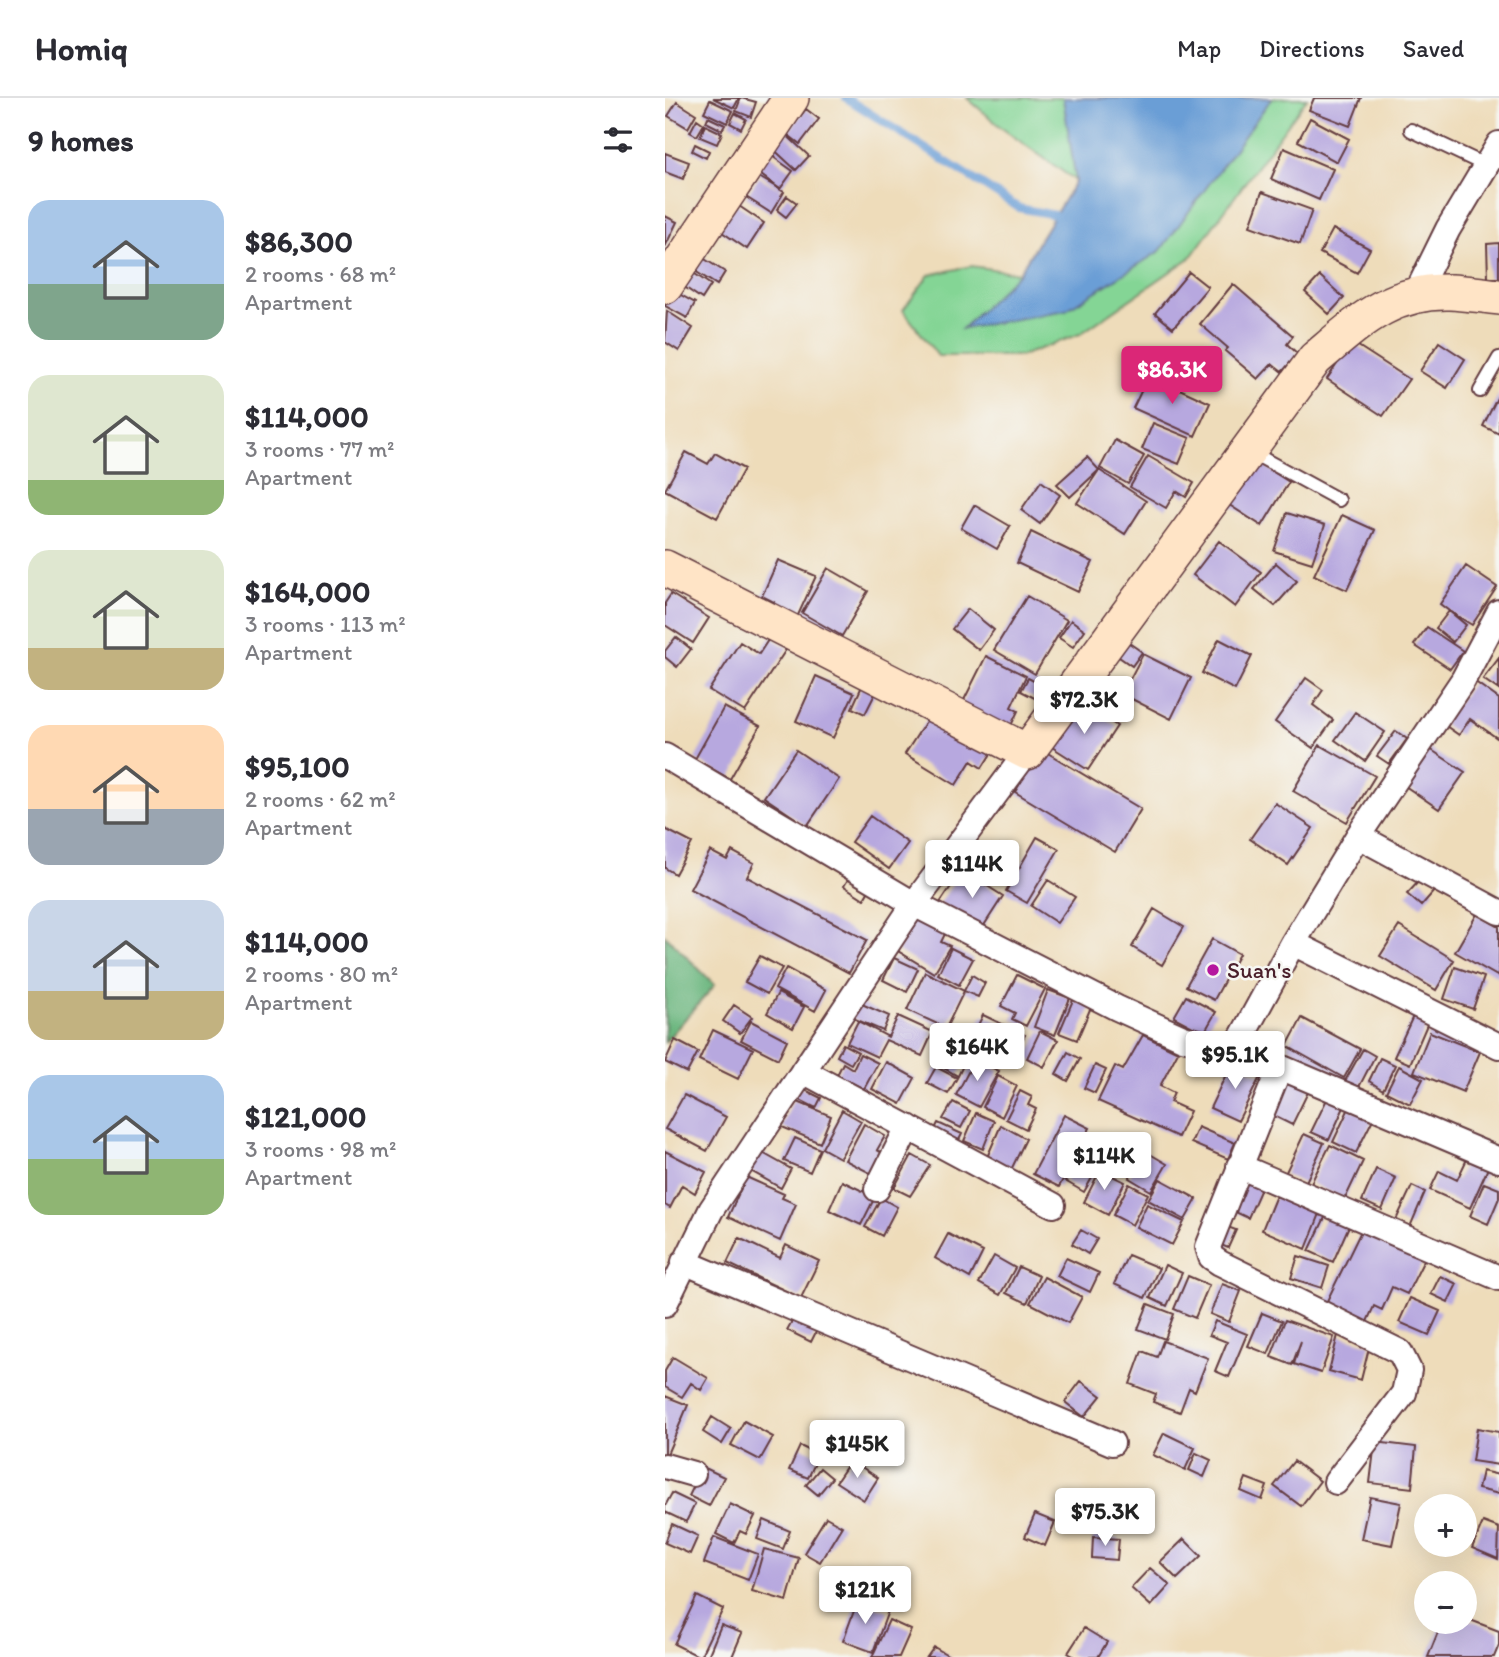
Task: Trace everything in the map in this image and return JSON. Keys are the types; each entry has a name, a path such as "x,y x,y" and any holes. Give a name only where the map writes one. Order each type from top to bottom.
{"street":[{"path":"665,286 791,98"},
{"path":"1416,294 1448,229 1499,144"},
{"path":"665,1303 711,1210 914,904 1315,359 1365,317 1390,302 1416,294 1450,292 1499,297"},
{"path":"665,568 1027,752"},
{"path":"1234,1051 1293,943 1358,836 1464,680 1499,613"},
{"path":"665,756 914,904 1117,1008 1183,1038 1234,1051 1280,1067 1499,1160"},
{"path":"1358,836 1499,912"},
{"path":"1293,943 1499,1046"},
{"path":"1280,1067 1208,1247 1211,1257 1400,1352 1409,1370 1404,1393 1336,1482"},
{"path":"803,1071 1053,1205"},
{"path":"877,1189 908,1127"},
{"path":"1239,1166 1499,1278"},
{"path":"684,1262 1112,1443"},
{"path":"665,1466 693,1474"}],"lane":[{"path":"1411,130 1485,165"},
{"path":"1480,391 1499,358"},
{"path":"1247,450 1339,500"}],"green space":[{"path":"967,98 1307,98 1190,258 1080,334 1021,356 938,356 903,310 929,275 971,266 1019,273 1076,181 1003,129"},
{"path":"665,935 715,985 665,1042"}],"water":[{"path":"1063,98 1272,98 1160,251 1066,310 962,329 1019,273 1076,181"}],"building":[{"path":"713,98 739,98 734,108"},
{"path":"741,98 756,102 751,117 736,111"},
{"path":"1314,98 1361,98 1350,126 1309,110"},
{"path":"710,100 733,111 727,123 704,112"},
{"path":"677,102 696,114 688,128 668,116"},
{"path":"806,109 819,119 800,144 787,134"},
{"path":"735,113 746,119 741,129 730,123"},
{"path":"708,117 725,125 722,130 706,122"},
{"path":"1310,118 1349,139 1337,162 1298,141"},
{"path":"697,119 704,124 697,136 690,132"},
{"path":"705,125 722,133 717,144 700,137"},
{"path":"781,130 809,156 796,170 768,144"},
{"path":"695,144 709,151 706,158 692,151"},
{"path":"1284,148 1333,169 1319,200 1271,179"},
{"path":"665,153 689,162 683,179 665,172"},
{"path":"769,154 793,171 780,189 757,172"},
{"path":"759,177 784,192 771,213 746,197"},
{"path":"1262,192 1312,210 1300,244 1250,226"},
{"path":"787,196 797,203 786,217 777,210"},
{"path":"736,204 764,223 747,249 719,230"},
{"path":"665,216 677,222 665,247"},
{"path":"1333,229 1370,249 1357,273 1320,253"},
{"path":"1499,243 1499,278 1488,278 1487,244"},
{"path":"703,258 725,272 717,285 695,271"},
{"path":"692,272 711,285 702,299 683,286"},
{"path":"1189,272 1208,287 1173,328 1155,313"},
{"path":"1320,276 1344,298 1329,314 1305,292"},
{"path":"1233,284 1293,336 1287,344 1298,354 1282,372 1272,364 1258,379 1225,351 1228,348 1200,324"},
{"path":"670,289 695,303 687,318 665,306"},
{"path":"667,311 693,328 679,351 665,342"},
{"path":"1352,342 1409,379 1383,416 1327,379"},
{"path":"1439,342 1465,359 1447,388 1420,371"},
{"path":"1149,375 1210,403 1195,436 1133,408"},
{"path":"1499,394 1499,434 1483,426"},
{"path":"1153,423 1190,438 1179,464 1142,449"},
{"path":"1115,440 1144,456 1128,484 1100,468"},
{"path":"686,452 708,464 715,453 744,469 717,518 665,490"},
{"path":"1148,456 1194,483 1186,497 1176,491 1166,508 1130,487"},
{"path":"1249,456 1289,482 1262,526 1220,499"},
{"path":"1087,457 1099,470 1070,497 1057,484"},
{"path":"1099,470 1146,501 1125,534 1077,503"},
{"path":"1041,481 1060,495 1040,524 1021,510"},
{"path":"974,505 1010,526 997,549 961,528"},
{"path":"1287,513 1325,525 1312,563 1274,551"},
{"path":"1342,515 1375,530 1347,590 1314,575"},
{"path":"1031,532 1093,562 1078,592 1017,563"},
{"path":"1219,541 1261,572 1235,607 1193,575"},
{"path":"778,560 816,576 794,624 769,613 774,602 762,596"},
{"path":"1276,563 1297,581 1275,606 1254,589"},
{"path":"1466,566 1497,587 1472,625 1440,604"},
{"path":"828,568 868,591 842,636 802,613"},
{"path":"671,594 709,618 693,643 665,625 665,603"},
{"path":"1027,596 1067,620 1035,674 994,650"},
{"path":"968,609 994,630 979,650 952,629"},
{"path":"1449,611 1466,625 1453,642 1436,628"},
{"path":"1071,620 1085,630 1073,647 1059,638"},
{"path":"1427,627 1463,651 1450,669 1414,645"},
{"path":"1119,636 1142,652 1132,666 1109,650"},
{"path":"676,637 691,649 677,667 665,657 665,651"},
{"path":"770,637 787,648 745,712 709,690 740,642 759,654"},
{"path":"1219,639 1252,656 1235,690 1202,673"},
{"path":"1143,654 1191,678 1171,719 1122,694"},
{"path":"986,656 1026,676 1011,707 1018,711 1007,734 959,710"},
{"path":"1499,658 1499,690 1483,679"},
{"path":"816,676 854,693 833,738 796,721"},
{"path":"1028,678 1051,690 1044,703 1021,691"},
{"path":"1306,678 1323,690 1313,705 1333,720 1313,748 1275,722"},
{"path":"1474,681 1499,699 1497,738 1470,719 1459,735 1443,724"},
{"path":"862,686 876,692 865,714 852,708"},
{"path":"1081,702 1117,726 1088,770 1052,747"},
{"path":"724,707 760,726 730,779 695,759"},
{"path":"1355,712 1385,732 1365,761 1335,740"},
{"path":"930,715 992,752 982,768 971,761 956,785 905,754"},
{"path":"1396,731 1407,739 1389,764 1377,756"},
{"path":"1320,745 1375,776 1347,822 1293,791"},
{"path":"1041,749 1141,809 1115,852 1015,792"},
{"path":"1430,749 1465,772 1439,809 1405,786"},
{"path":"796,750 839,779 807,826 764,797"},
{"path":"1275,803 1313,828 1288,865 1250,839"},
{"path":"870,816 908,843 889,869 851,842"},
{"path":"665,829 692,843 675,874 665,868"},
{"path":"1037,837 1059,849 1027,903 1006,891"},
{"path":"1000,845 1011,852 1002,865 992,858"},
{"path":"710,851 727,860 732,851 754,863 747,877 867,940 849,973 690,889"},
{"path":"962,870 1003,896 981,930 940,903"},
{"path":"852,873 872,885 864,899 844,886"},
{"path":"1421,879 1434,891 1421,906 1407,894"},
{"path":"1048,880 1075,897 1057,923 1031,906"},
{"path":"1154,909 1184,927 1162,965 1132,947"},
{"path":"1477,914 1499,927 1499,977 1455,952"},
{"path":"914,917 946,932 941,942 950,946 934,973 898,951"},
{"path":"1399,926 1454,960 1436,990 1380,956"},
{"name":"Suan's","path":"1212,939 1239,954 1214,1000 1186,986"},
{"path":"951,948 973,959 959,985 938,974"},
{"path":"760,956 782,968 767,994 745,982"},
{"path":"894,958 918,969 907,992 883,980"},
{"path":"1455,967 1484,977 1473,1009 1444,999"},
{"path":"786,968 826,990 815,1011 775,989"},
{"path":"925,972 964,991 946,1028 907,1010"},
{"path":"972,975 985,983 978,997 964,991"},
{"path":"1017,975 1045,989 1026,1026 1012,1019 1015,1013 1001,1006"},
{"path":"1048,990 1070,998 1055,1035 1034,1027"},
{"path":"778,993 804,1007 793,1028 767,1013"},
{"path":"1186,996 1216,1012 1204,1033 1174,1017"},
{"path":"1073,1000 1091,1007 1077,1040 1059,1033"},
{"path":"855,1001 889,1016 883,1031 848,1016"},
{"path":"734,1005 752,1017 740,1033 723,1021"},
{"path":"1414,1014 1429,1020 1410,1064 1394,1057"},
{"path":"983,1015 1025,1035 1014,1055 973,1035"},
{"path":"898,1016 933,1032 922,1056 886,1040 877,1057 847,1043 858,1021 888,1037"},
{"path":"1302,1018 1360,1049 1344,1078 1287,1046"},
{"path":"751,1021 787,1040 778,1059 741,1040"},
{"path":"713,1030 753,1049 738,1079 699,1060"},
{"path":"1040,1031 1058,1040 1044,1067 1027,1058"},
{"path":"1430,1032 1480,1052 1463,1092 1414,1072"},
{"path":"1143,1035 1178,1052 1160,1086 1174,1093 1170,1102 1190,1111 1178,1137 1098,1101 1115,1066 1123,1070"},
{"path":"675,1040 698,1052 687,1073 665,1062"},
{"path":"843,1044 858,1052 851,1064 837,1056"},
{"path":"945,1048 966,1059 958,1076 937,1064"},
{"path":"1363,1049 1375,1056 1359,1087 1345,1081"},
{"path":"1068,1052 1080,1059 1068,1081 1056,1074"},
{"path":"860,1054 878,1063 864,1089 837,1075 843,1063 853,1069"},
{"path":"1380,1058 1395,1065 1383,1090 1369,1081"},
{"path":"975,1059 999,1071 979,1107 956,1095"},
{"path":"886,1062 915,1078 901,1104 872,1089"},
{"path":"1232,1062 1261,1075 1238,1121 1210,1108"},
{"path":"1095,1065 1106,1070 1095,1093 1084,1088"},
{"path":"1399,1066 1423,1079 1410,1104 1386,1092"},
{"path":"936,1067 957,1078 948,1094 927,1083"},
{"path":"1288,1075 1311,1086 1292,1125 1270,1114"},
{"path":"998,1076 1017,1086 1002,1117 983,1107"},
{"path":"799,1087 821,1098 816,1108 794,1097"},
{"path":"1020,1091 1032,1097 1028,1105 1036,1109 1026,1129 1006,1119"},
{"path":"684,1095 726,1117 707,1151 665,1129"},
{"path":"1328,1097 1345,1105 1329,1140 1311,1132"},
{"path":"793,1100 831,1116 820,1143 782,1127"},
{"path":"953,1102 970,1111 961,1128 943,1119"},
{"path":"1349,1108 1373,1119 1356,1153 1333,1142"},
{"path":"842,1110 861,1121 840,1158 822,1148"},
{"path":"976,1113 994,1121 983,1149 964,1141"},
{"path":"1064,1115 1090,1128 1059,1187 1033,1174"},
{"path":"938,1123 962,1134 956,1146 932,1135"},
{"path":"864,1124 885,1136 877,1150 883,1153 872,1174 845,1160"},
{"path":"1001,1125 1026,1139 1010,1172 985,1162"},
{"path":"1198,1127 1235,1143 1228,1159 1191,1143"},
{"path":"1304,1134 1324,1143 1305,1184 1285,1174"},
{"path":"795,1138 820,1149 810,1172 784,1161"},
{"path":"1330,1145 1363,1161 1345,1199 1311,1183"},
{"path":"665,1151 706,1172 695,1193 682,1185 670,1208 665,1205"},
{"path":"759,1151 791,1169 781,1188 749,1170"},
{"path":"1145,1151 1167,1164 1151,1191 1129,1178"},
{"path":"912,1155 930,1165 910,1196 894,1188"},
{"path":"1078,1158 1097,1169 1084,1192 1065,1181"},
{"path":"1467,1159 1488,1168 1470,1208 1430,1190 1439,1171 1457,1180"},
{"path":"1376,1169 1396,1178 1382,1210 1362,1201"},
{"path":"1100,1170 1125,1182 1108,1215 1084,1202"},
{"path":"1242,1174 1263,1184 1248,1218 1227,1208"},
{"path":"746,1177 784,1194 782,1198 796,1204 780,1241 728,1217"},
{"path":"1160,1179 1197,1199 1185,1220 1148,1200"},
{"path":"842,1181 875,1197 861,1225 829,1210"},
{"path":"1484,1183 1499,1189 1499,1198 1488,1224 1470,1216"},
{"path":"1129,1184 1148,1194 1132,1225 1113,1215"},
{"path":"1412,1186 1425,1192 1410,1227 1396,1220"},
{"path":"1277,1193 1321,1211 1306,1249 1262,1230"},
{"path":"881,1198 897,1207 882,1236 865,1227"},
{"path":"1147,1204 1184,1222 1172,1245 1136,1227"},
{"path":"1329,1209 1352,1219 1333,1262 1309,1251"},
{"path":"1222,1225 1236,1230 1228,1248 1214,1242"},
{"path":"1081,1230 1097,1239 1088,1254 1072,1244"},
{"path":"1361,1231 1401,1249 1404,1242 1428,1252 1407,1294 1392,1287 1382,1310 1374,1306 1366,1324 1325,1305"},
{"path":"948,1234 983,1252 970,1278 935,1258"},
{"path":"739,1238 780,1258 786,1245 819,1261 801,1298 727,1263"},
{"path":"1128,1255 1159,1268 1145,1298 1114,1284"},
{"path":"994,1256 1015,1268 1000,1295 979,1283"},
{"path":"1298,1256 1329,1266 1322,1288 1291,1278"},
{"path":"1066,1258 1099,1273 1090,1292 1057,1276"},
{"path":"1165,1265 1182,1273 1167,1306 1150,1298"},
{"path":"1019,1267 1039,1276 1027,1303 1006,1293"},
{"path":"1188,1276 1209,1285 1195,1318 1174,1309"},
{"path":"1440,1276 1457,1284 1448,1302 1431,1294"},
{"path":"1044,1277 1082,1297 1068,1323 1030,1303"},
{"path":"1222,1284 1241,1291 1229,1322 1210,1314"},
{"path":"1410,1298 1440,1311 1429,1335 1399,1322"},
{"path":"1148,1304 1174,1314 1165,1339 1138,1329"},
{"path":"1262,1313 1282,1321 1268,1354 1248,1346"},
{"path":"796,1314 819,1326 811,1342 787,1330"},
{"path":"1285,1320 1334,1337 1321,1373 1294,1364 1301,1341 1292,1365 1271,1357"},
{"path":"1215,1321 1247,1334 1229,1377 1215,1371 1227,1342 1209,1335"},
{"path":"1338,1335 1370,1344 1361,1380 1329,1371"},
{"path":"1163,1341 1208,1358 1195,1391 1189,1388 1180,1412 1153,1402 1156,1394 1130,1384 1142,1351 1157,1357"},
{"path":"673,1357 708,1378 701,1390 691,1383 682,1397 665,1387 665,1371"},
{"path":"1081,1381 1101,1396 1084,1417 1065,1402"},
{"path":"665,1396 688,1405 665,1459"},
{"path":"712,1417 731,1429 722,1444 703,1432"},
{"path":"744,1421 773,1437 760,1460 731,1445"},
{"path":"1477,1428 1499,1432 1499,1465 1472,1461"},
{"path":"1164,1433 1195,1448 1185,1470 1153,1455"},
{"path":"1375,1442 1416,1447 1412,1488 1370,1483"},
{"path":"800,1446 819,1455 808,1478 789,1470"},
{"path":"1196,1453 1211,1460 1204,1477 1189,1470"},
{"path":"851,1460 878,1478 864,1500 836,1482"},
{"path":"1294,1461 1320,1481 1301,1506 1274,1486"},
{"path":"703,1467 724,1477 709,1506 689,1496"},
{"path":"820,1468 832,1478 818,1495 806,1485"},
{"path":"1482,1471 1499,1475 1499,1494 1478,1489"},
{"path":"1246,1478 1267,1486 1262,1500 1241,1491"},
{"path":"672,1493 695,1504 686,1522 665,1512"},
{"path":"1370,1497 1401,1503 1392,1545 1361,1539"},
{"path":"730,1504 755,1516 746,1534 740,1531 734,1543 716,1534"},
{"path":"1035,1514 1055,1522 1045,1546 1025,1537"},
{"path":"826,1517 842,1526 820,1562 804,1553"},
{"path":"764,1520 790,1531 783,1549 757,1539"},
{"path":"1483,1522 1499,1528 1498,1559 1477,1550 1477,1536"},
{"path":"672,1524 698,1536 690,1554 665,1543"},
{"path":"714,1537 758,1554 748,1580 704,1563"},
{"path":"1093,1537 1119,1539 1117,1560 1092,1558"},
{"path":"1184,1539 1201,1556 1177,1579 1160,1562"},
{"path":"764,1549 799,1558 787,1601 752,1591"},
{"path":"1150,1568 1170,1585 1151,1606 1131,1588"},
{"path":"697,1596 723,1609 700,1657 674,1644"},
{"path":"858,1600 888,1611 873,1652 843,1641"},
{"path":"889,1620 911,1630 899,1657 872,1657"},
{"path":"1477,1623 1499,1631 1499,1645 1494,1657 1428,1657 1437,1634 1477,1634"},
{"path":"721,1625 742,1633 732,1657 709,1654"},
{"path":"1084,1628 1107,1642 1098,1657 1075,1657 1068,1653"},
{"path":"934,1647 951,1657 927,1657"}],"waterway":[{"path":"846,98 1019,208 1055,215"}],"place":[{"name":"Suan's","path":"1213,970"}]}
